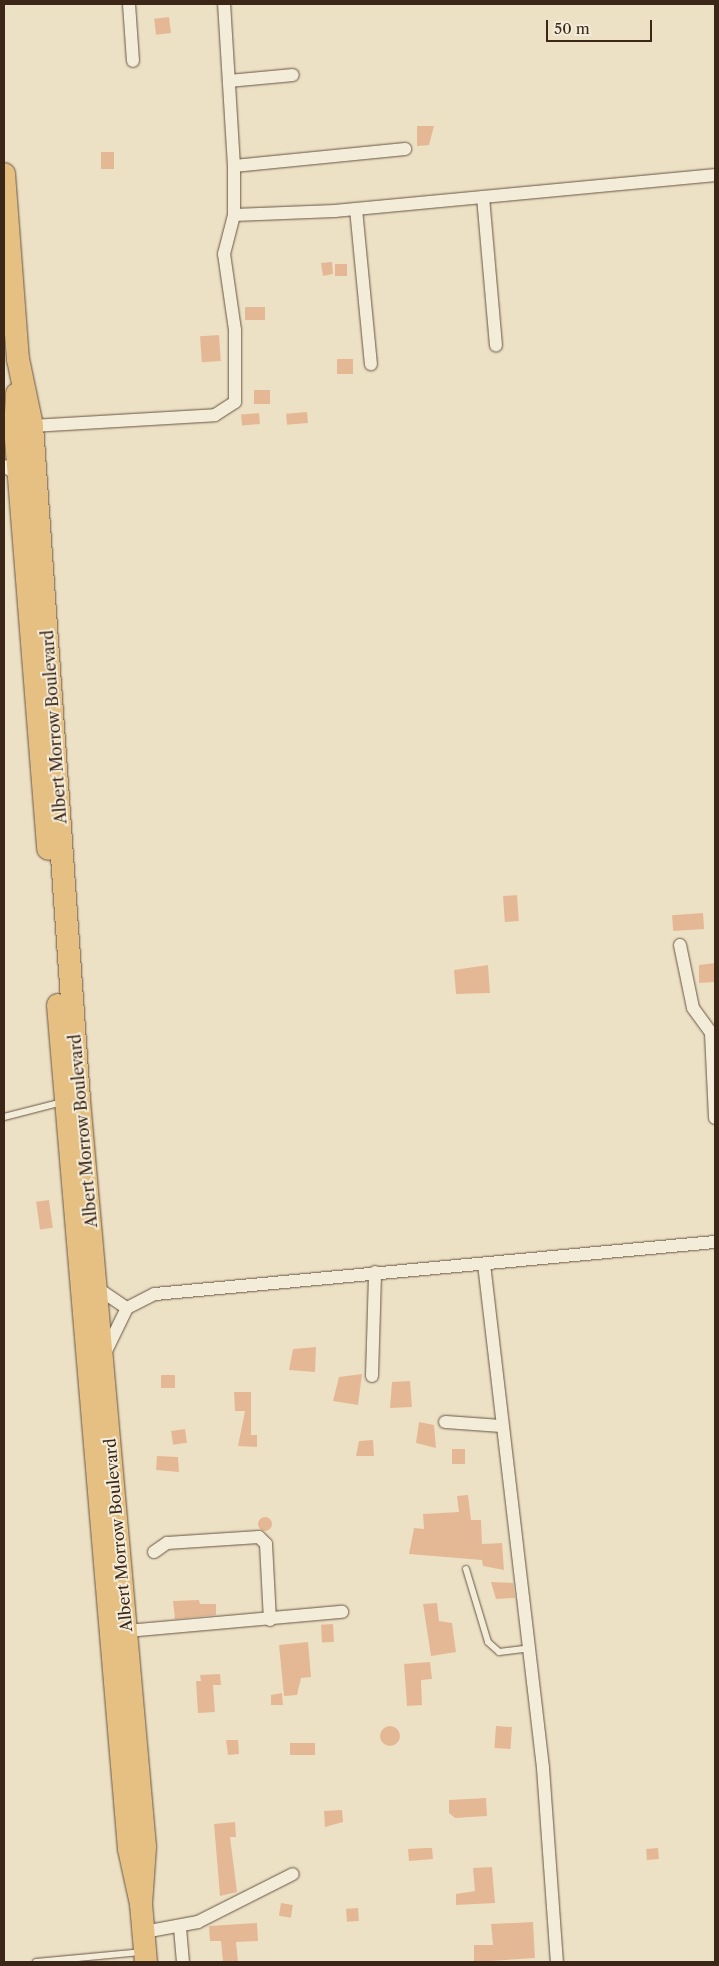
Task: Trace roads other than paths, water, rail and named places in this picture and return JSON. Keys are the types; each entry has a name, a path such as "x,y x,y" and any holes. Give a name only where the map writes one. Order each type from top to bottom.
{"highway":[{"name":"Albert Morrow Boulevard","path":"4,174 18,358 17,428 97,1288 102,1366 145,1847 141,1904"},
{"name":"Albert Morrow Boulevard","path":"17,428 11,470 64,1102 129,1849 141,1904 145,1949"}],"street":[{"path":"129,4 132,61"},
{"path":"17,428 109,424 228,410 236,402 239,382 224,254 234,215 234,166 224,4"},
{"path":"229,80 293,75"},
{"path":"234,166 405,149"},
{"path":"234,215 356,209 715,175"},
{"path":"483,197 496,345"},
{"path":"356,209 371,364"},
{"path":"680,944 693,1008 710,1033 715,1118"},
{"path":"102,1366 114,1328 127,1308 155,1294 375,1272 484,1264 715,1242"},
{"path":"484,1264 530,1648 557,1962"},
{"path":"372,1376 375,1272"},
{"path":"97,1288 127,1308"},
{"path":"445,1422 502,1426"},
{"path":"154,1552 166,1543 259,1537 266,1544 270,1620"},
{"path":"127,1631 270,1620 342,1612"},
{"path":"145,1949 180,1928 293,1874"},
{"path":"180,1928 183,1962"}],"lane":[{"path":"4,1117 64,1102"},
{"path":"466,1569 488,1642 499,1652 530,1648"},
{"path":"36,1962 145,1949"}]}
